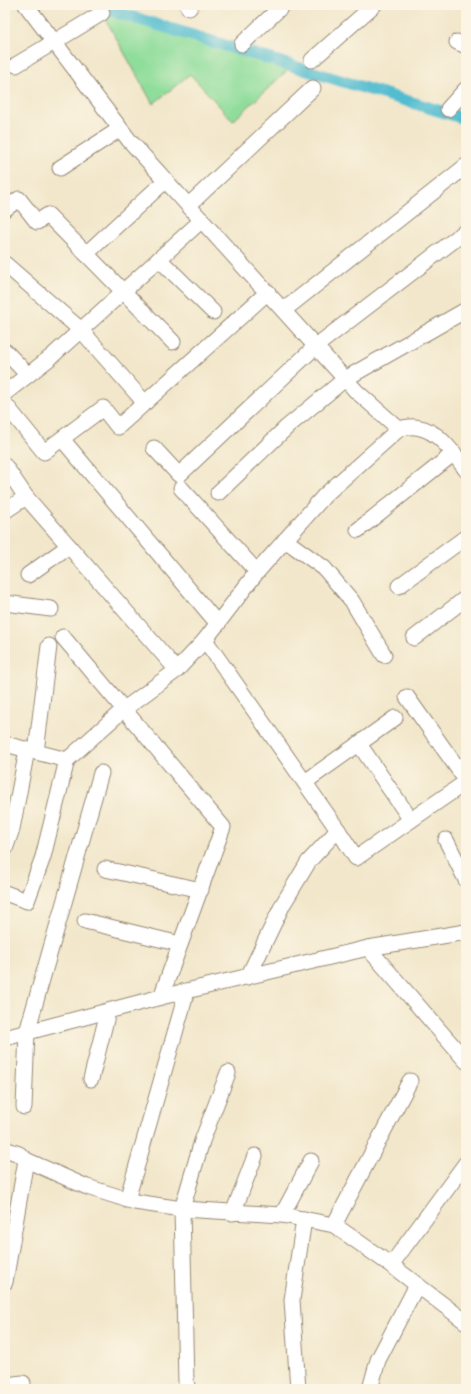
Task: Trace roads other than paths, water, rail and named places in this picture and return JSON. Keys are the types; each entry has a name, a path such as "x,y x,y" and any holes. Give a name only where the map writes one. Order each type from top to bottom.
{"street":[{"path":"26,5 120,129 356,391 399,429"},
{"path":"187,5 189,8 191,5"},
{"path":"242,44 283,5"},
{"path":"312,60 374,5"},
{"path":"16,65 102,14"},
{"path":"189,205 313,88"},
{"path":"448,109 466,89"},
{"path":"60,168 120,129"},
{"path":"284,310 466,166"},
{"path":"86,254 166,180"},
{"path":"5,209 19,199 37,222 48,215 173,342"},
{"path":"5,393 81,330 202,220"},
{"path":"154,448 179,475 316,346 466,231"},
{"path":"159,259 213,312"},
{"path":"5,264 81,330 145,403"},
{"path":"5,404 44,452 103,408 118,427 268,292"},
{"path":"218,493 287,428 345,379 466,310"},
{"path":"5,351 28,375"},
{"path":"5,893 27,901 43,857 67,760 123,710 177,670 205,640 257,572 325,495 399,429 409,425 426,428 440,438 454,453 466,470"},
{"path":"62,438 218,624"},
{"path":"358,530 454,453"},
{"path":"5,466 26,497 177,670"},
{"path":"181,488 257,572"},
{"path":"5,511 26,497"},
{"path":"399,586 466,537"},
{"path":"285,540 324,568 352,601 384,655"},
{"path":"28,575 69,546"},
{"path":"414,638 466,598"},
{"path":"5,603 50,609"},
{"path":"63,637 222,827 161,997"},
{"path":"205,640 305,782 356,858 466,781 407,697"},
{"path":"5,849 12,829 31,751 49,646"},
{"path":"305,782 395,718"},
{"path":"5,744 67,760"},
{"path":"359,744 411,820"},
{"path":"24,1107 27,1032 101,774"},
{"path":"248,977 283,904 309,861 338,830"},
{"path":"446,840 466,880"},
{"path":"105,868 200,890"},
{"path":"85,921 180,944"},
{"path":"5,1038 161,997 368,948 466,932"},
{"path":"368,948 466,1060"},
{"path":"126,1200 187,991"},
{"path":"91,1079 108,1012"},
{"path":"188,1389 186,1382 182,1209 202,1140 228,1074"},
{"path":"334,1225 410,1081"},
{"path":"5,1149 19,1154 26,1160 87,1187 126,1200 182,1209 282,1215 334,1225 391,1265 466,1322"},
{"path":"233,1213 255,1156"},
{"path":"5,1282 26,1160"},
{"path":"282,1215 311,1162"},
{"path":"391,1265 466,1163"},
{"path":"298,1389 292,1300 304,1219"},
{"path":"370,1389 378,1360 417,1285"},
{"path":"5,1386 23,1383"}],"waterway":[{"path":"93,5 466,119"}]}
